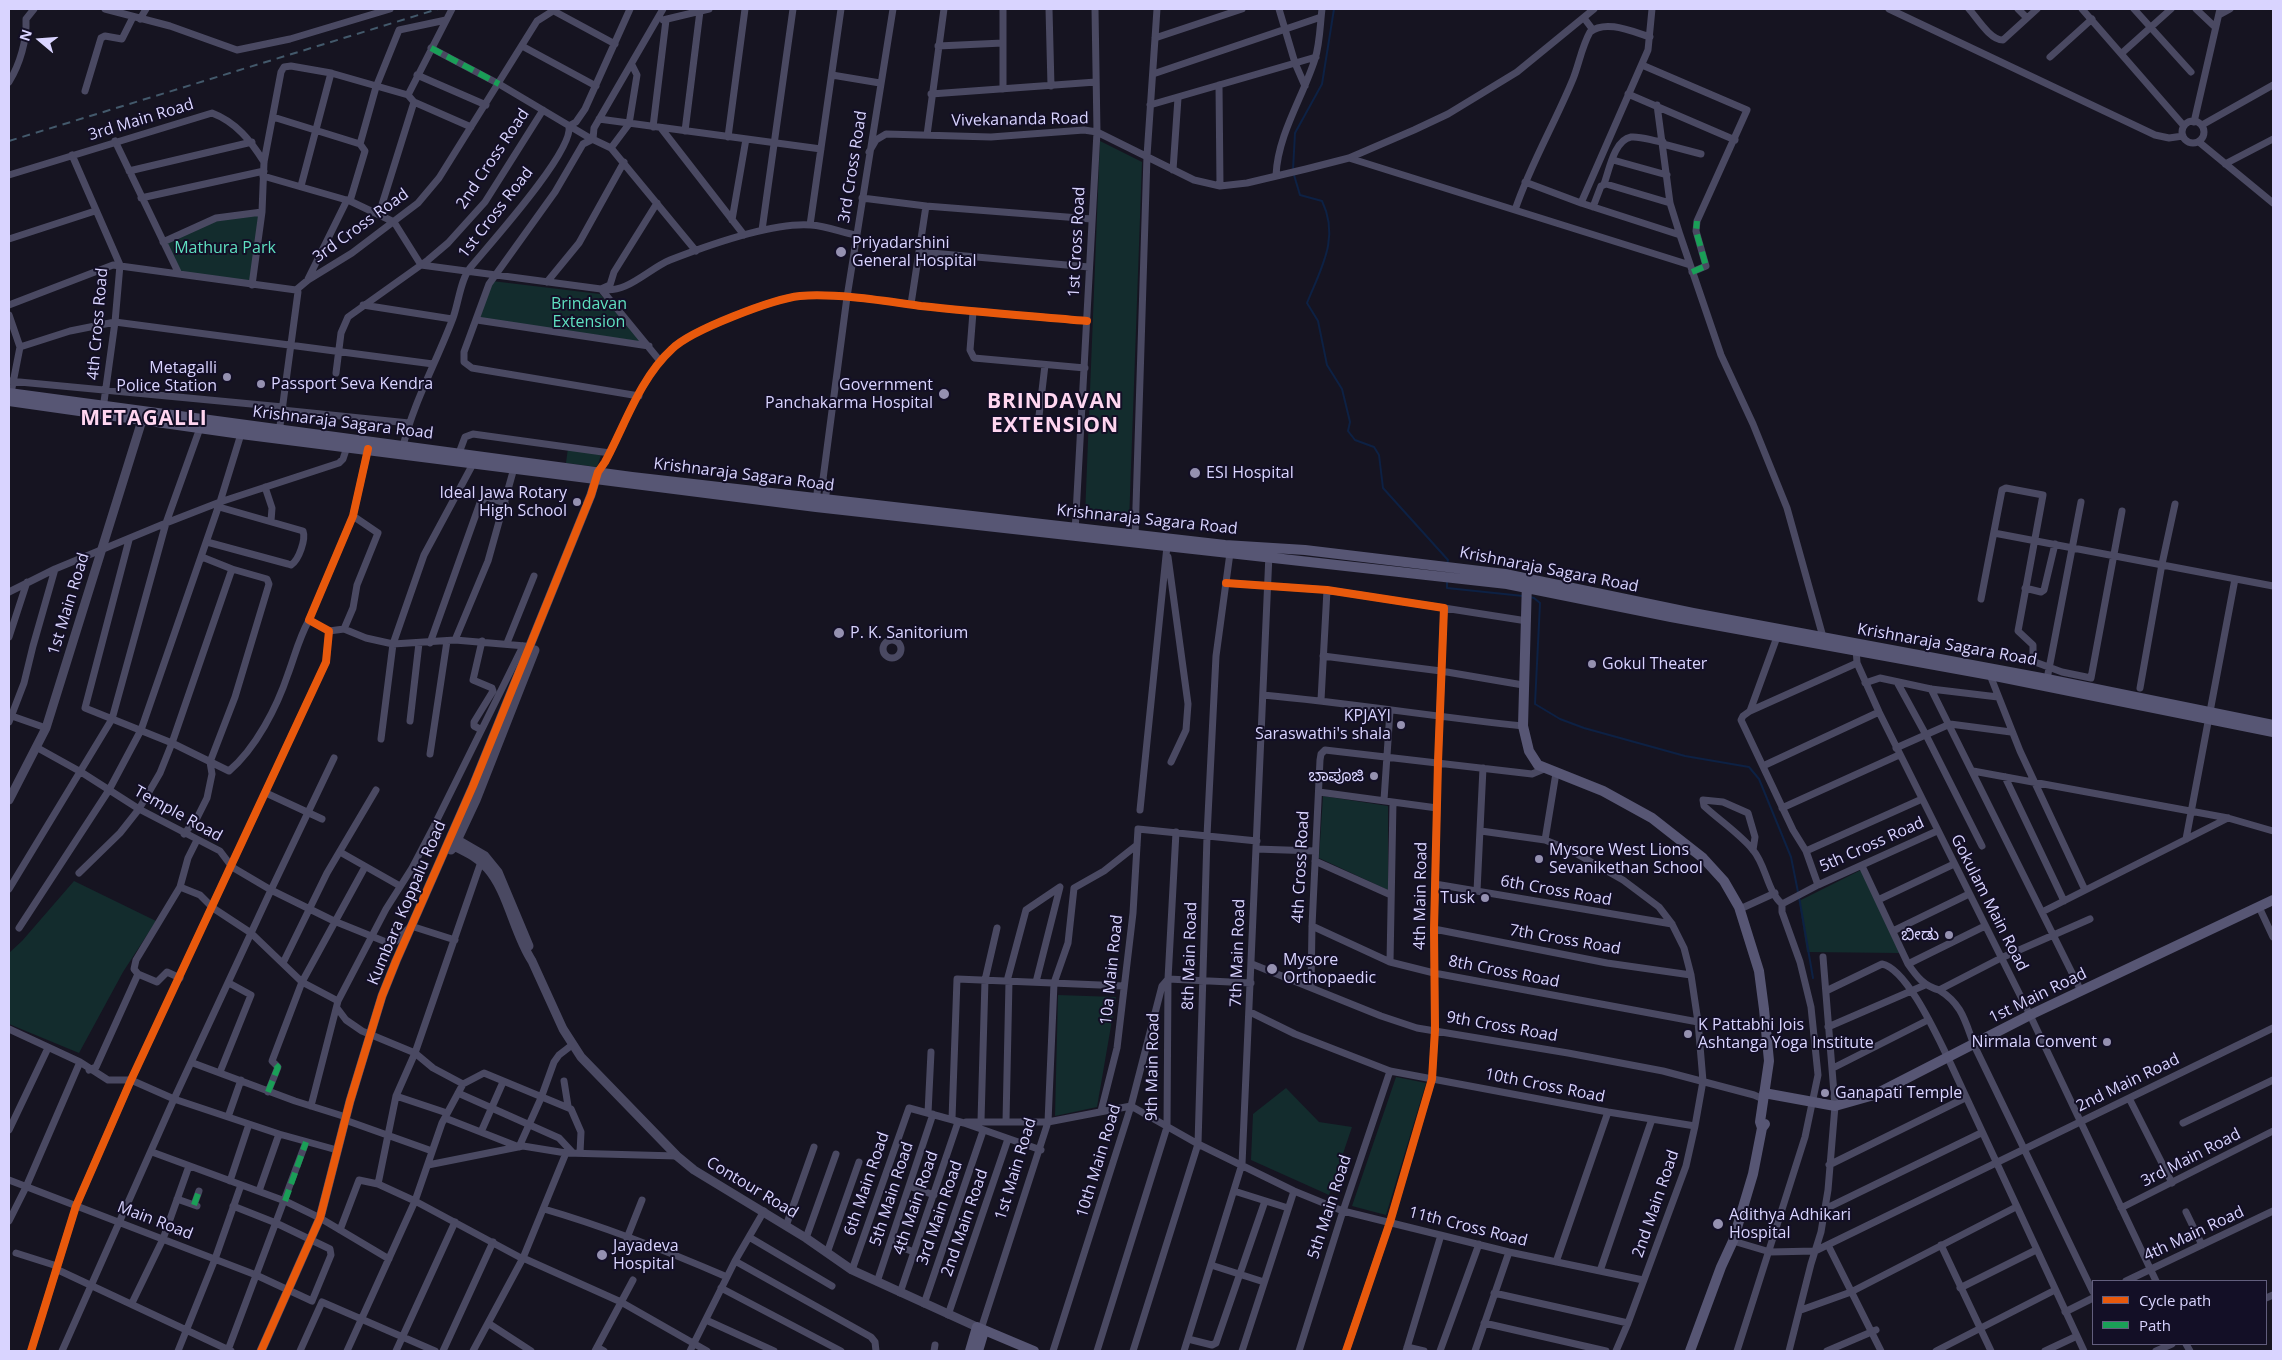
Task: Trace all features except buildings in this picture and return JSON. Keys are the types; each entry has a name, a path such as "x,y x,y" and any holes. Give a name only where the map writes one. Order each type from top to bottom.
{"main road":[{"name":"Krishnaraja Sagara Road","path":"10,396 103,411 279,434 459,453 821,503 1448,572 1526,590 1777,637 2047,679 2210,715 2273,732"},
{"name":"Krishnaraja Sagara Road","path":"143,416 200,428 241,434 279,434 368,450 514,468 601,473"},
{"name":"Krishnaraja Sagara Road","path":"1135,539 1167,546 1230,553 1269,552"},
{"name":"Krishnaraja Sagara Road","path":"1526,590 1823,637 1856,648 1990,676 2273,725"},
{"path":"1526,590 1527,621 1523,685 1523,726 1529,751 1538,765 1544,769 1571,777 1623,801 1652,818 1680,838 1703,858 1724,881 1740,908 1759,971 1769,1061 1764,1096 1765,1123 1762,1128 1753,1174 1733,1241 1690,1351"},
{"name":"1st Main Road","path":"1764,1096 1798,1099 1801,1102 1835,1106 1874,1095 2081,990 2273,900"},
{"path":"970,1351 981,1329"},
{"path":"978,1351 981,1329"},
{"name":"Contour Road","path":"981,1329 1021,1349 1034,1351"}],"street":[{"path":"9,82 20,58 26,34 26,19 34,9"},
{"path":"105,9 170,26 237,50 290,39 390,9"},
{"path":"85,91 100,38 105,36 122,39 146,9"},
{"path":"408,96 452,9"},
{"path":"554,9 614,44"},
{"name":"3rd Cross Road","path":"296,290 308,280 352,253 418,204 439,178 537,21 554,9"},
{"name":"1st Cross Road","path":"404,446 409,423 470,271 530,197 567,139 570,126 576,122 585,109 630,9"},
{"path":"639,396 472,368 464,362 464,352 494,274 555,192 583,144 591,138 599,119 663,9"},
{"path":"656,21 709,9"},
{"path":"728,137 745,9"},
{"path":"762,230 793,9"},
{"path":"810,225 841,9"},
{"name":"3rd Cross Road","path":"821,503 818,486 823,479 846,298 893,9"},
{"path":"927,135 931,94 944,9"},
{"path":"1002,9 1004,89"},
{"path":"1049,9 1051,86"},
{"name":"1st Cross Road","path":"1075,532 1097,132 1095,9"},
{"path":"1135,539 1147,156 1157,9"},
{"path":"1155,38 1242,9"},
{"path":"1279,9 1304,86"},
{"path":"1276,175 1279,152 1316,57 1322,9"},
{"name":"Vivekananda Road","path":"869,152 876,140 886,134 991,137 1084,130 1097,132 1194,180 1220,186 1287,173 1349,158 1414,130 1481,95 1517,72 1584,18 1591,9"},
{"path":"1581,203 1642,65 1650,37 1652,9"},
{"path":"1889,9 2154,134 2169,138 2183,136"},
{"path":"1969,9 1998,40 2003,40 2037,9"},
{"path":"2018,9 2027,18"},
{"path":"2082,9 2184,126 2183,136 2189,143 2198,142 2273,203"},
{"path":"2134,9 2191,72"},
{"path":"2122,53 2171,9"},
{"path":"2196,9 2216,27"},
{"path":"2194,122 2219,12 2230,9"},
{"path":"685,131 700,11"},
{"path":"1153,74 1321,17"},
{"path":"1584,18 1593,30"},
{"path":"2050,57 2092,19"},
{"path":"360,144 376,87 398,30 446,20"},
{"path":"652,127 666,20"},
{"path":"1515,210 1524,182 1540,154 1573,79 1588,36 1593,30 1604,26 1622,28 1650,37"},
{"path":"938,46 1003,44"},
{"path":"522,46 596,86"},
{"path":"431,48 499,84 611,148 696,252"},
{"path":"1150,105 1316,57"},
{"path":"611,148 628,124 637,75 632,65"},
{"path":"1349,158 1691,268 1706,266 1696,231 1697,221 1736,140 1747,110 1642,65"},
{"path":"252,285 262,212 264,162 280,72 284,67 291,66 331,73 408,96 414,102 471,126"},
{"path":"301,186 331,73"},
{"path":"832,75 880,83"},
{"path":"417,76 486,105"},
{"path":"931,94 1096,82"},
{"path":"1219,85 1220,186"},
{"path":"2184,126 2194,122 2202,125 2273,85"},
{"path":"1628,94 1736,140"},
{"path":"1173,170 1178,98"},
{"path":"379,214 414,102"},
{"path":"1657,105 1670,203 1721,355 1753,424 1787,508 1823,637"},
{"name":"2nd Cross Road","path":"336,373 343,324 348,317 448,244 485,202 543,110"},
{"name":"3rd Main Road","path":"9,175 115,141 212,113 224,118 252,142 264,162"},
{"path":"273,117 360,144 365,151 349,200 308,280"},
{"path":"599,119 821,149"},
{"path":"2198,142 2204,134 2202,125"},
{"path":"661,128 744,235"},
{"path":"1594,207 1619,146 1629,138 1663,143 1702,154"},
{"path":"732,220 746,139"},
{"path":"2225,164 2273,140"},
{"path":"115,141 178,272"},
{"path":"129,171 252,142"},
{"name":"4th Cross Road","path":"72,155 120,265 115,322 103,411"},
{"path":"1613,160 1667,175"},
{"path":"547,282 579,243 624,162"},
{"path":"141,198 263,173 349,200 394,222 421,265 611,291 625,287 662,264 762,230 810,225 856,235"},
{"path":"1524,182 1581,203 1680,235"},
{"path":"1604,184 1670,203"},
{"path":"862,198 926,206 1092,219"},
{"path":"601,289 610,285 614,272 657,203"},
{"path":"911,304 926,206"},
{"path":"9,239 95,211"},
{"path":"163,242 216,218 262,212"},
{"path":"920,252 1089,267"},
{"path":"9,305 106,267 120,265 296,290 298,292 279,434"},
{"path":"601,289 649,346 660,362"},
{"path":"601,473 639,396 660,362 672,348 688,337 761,307 800,296 846,298 973,312 1087,321"},
{"path":"363,305 452,319"},
{"path":"973,312 970,350 974,358 1085,368"},
{"path":"9,315 20,347 11,381 10,396"},
{"path":"477,320 649,346"},
{"path":"20,347 70,331 115,322 433,364"},
{"path":"1039,416 1045,365"},
{"path":"11,381 409,423"},
{"name":"1st Main Road","path":"9,800 46,728 143,416"},
{"path":"9,889 112,719 166,523 200,428"},
{"path":"19,928 109,790 141,730 220,505 241,434"},
{"path":"459,453 465,437 473,434 610,453"},
{"path":"9,592 55,569 129,540 166,523 220,505 265,487 339,463 343,459 347,447"},
{"path":"129,540 85,708 172,743 229,771 239,762 258,734 277,700 288,675 299,637 309,620 352,516 368,450"},
{"path":"381,739 393,644 424,555 474,462"},
{"path":"430,754 451,641 488,561 514,468"},
{"name":"Kumbara Koppalu Road","path":"261,1351 290,1290 320,1218 345,1118 382,996 411,926 444,854 452,842 529,647 601,473"},
{"path":"265,487 272,508 271,521"},
{"path":"1981,600 2000,494 2006,488 2043,495 2018,631 2033,644 2033,659 2049,668 2091,678 2122,511"},
{"path":"430,643 480,503 486,497 505,503"},
{"path":"2047,679 2082,502"},
{"path":"2140,688 2162,564 2175,504"},
{"path":"207,542 288,564 294,563 304,537 303,531 220,505"},
{"path":"344,629 353,608 357,586 378,533 352,516"},
{"path":"1994,533 2273,586"},
{"path":"2025,588 2041,592 2044,590 2055,544"},
{"path":"1167,546 1188,704 1186,730 1171,762"},
{"path":"1140,810 1167,546"},
{"name":"7th Main Road","path":"1184,1351 1242,1164 1269,552"},
{"name":"8th Main Road","path":"1133,1351 1198,1144 1207,836 1216,656 1230,553"},
{"path":"184,834 207,798 212,774 210,762 235,697 269,581 202,556"},
{"path":"79,873 120,833 139,809 160,773 232,568"},
{"path":"46,728 10,718 24,683 55,569"},
{"path":"507,643 534,576"},
{"path":"2186,839 2235,578"},
{"path":"9,637 27,582"},
{"path":"1226,583 1327,590 1527,621"},
{"path":"1321,700 1327,590"},
{"name":"4th Main Road","path":"1346,1351 1390,1222 1432,1079 1435,1030 1434,928 1439,717 1444,608"},
{"path":"309,620 329,630 344,629 366,638 393,644 451,641 507,643 529,647 480,729 434,826 371,936 338,1005 311,1106"},
{"path":"31,1351 76,1206 132,1080 326,662 329,630"},
{"path":"1750,711 1777,637"},
{"path":"480,729 474,726 474,722 493,691 492,688 473,680 482,642"},
{"path":"410,721 419,643"},
{"name":"Gokulam Main Road","path":"1856,648 1857,663 1865,683 2030,1015 2156,1280"},
{"path":"1323,656 1441,671 1523,685"},
{"path":"1818,884 1806,851 1782,808 1741,720 1750,711 1857,663"},
{"path":"1990,676 2011,732 2085,890"},
{"path":"1865,683 1880,678 1931,689 1998,697"},
{"path":"1896,682 1926,735 1982,846"},
{"path":"1931,689 2081,990"},
{"path":"1263,695 1321,700 1390,711 1523,726"},
{"path":"1384,800 1390,711"},
{"path":"1763,766 1879,712"},
{"path":"1782,808 1898,752 1926,735 1950,724 2011,732"},
{"name":"Temple Road","path":"36,748 81,772 139,809 220,851 232,867 271,890 334,921 386,942 396,941 411,926"},
{"name":"4th Cross Road","path":"1311,987 1320,754 1325,750 1386,756"},
{"path":"1386,756 1532,774 1544,769"},
{"path":"62,1351 174,1099 193,1063 251,933 334,758"},
{"path":"1477,891 1483,768"},
{"path":"1973,771 2228,818 2273,830"},
{"path":"1545,840 1556,774"},
{"path":"2005,777 2064,901"},
{"path":"283,963 311,909 327,872 376,790"},
{"path":"1319,792 1437,808"},
{"path":"266,793 322,819"},
{"path":"1806,851 1922,799"},
{"path":"1737,1351 1770,1252 1813,1104 1818,1068 1811,1006 1800,962 1782,912 1782,904 1753,850 1704,806 1703,800 1723,802 1748,813 1755,837 1753,850"},
{"path":"1390,962 1393,802"},
{"path":"2042,912 2228,818"},
{"name":"10a Main Road","path":"1101,1112 1117,1048 1133,913 1138,829 1176,832"},
{"name":"2nd Main Road","path":"1481,831 1545,840 1570,850 1624,880 1659,907 1672,924 1684,948 1691,975 1698,1022 1702,1081 1695,1126 1686,1166 1616,1351"},
{"name":"5th Cross Road","path":"1782,904 1818,884 1937,831"},
{"path":"1176,832 1256,845 1315,851"},
{"name":"9th Main Road","path":"1097,1351 1167,1128 1168,979 1176,832"},
{"path":"180,978 167,972 157,982 138,974 134,969 136,960 180,887 188,858 196,840"},
{"name":"Contour Road","path":"452,842 482,862 496,881 524,949 532,961 572,1045 591,1068 677,1156 694,1170 806,1238 852,1270 981,1329"},
{"name":"Contour Road","path":"452,842 485,856 498,872 530,947 532,961"},
{"name":"1st Main Road","path":"981,1329 1041,1150 1048,1122 1054,983 1068,942 1074,888 1104,871 1137,845"},
{"path":"340,852 400,886"},
{"path":"1315,861 1391,895"},
{"path":"378,1184 396,1096 415,1052 482,862"},
{"path":"1878,900 1954,864"},
{"path":"1862,866 1908,964 1924,989 1928,1020 1948,1058 1981,1133 2084,1351"},
{"path":"268,1092 278,1066 272,1061 302,982 365,867"},
{"name":"6th Cross Road","path":"1435,884 1672,924"},
{"path":"180,887 200,895 213,908 251,933 302,982 338,1005 346,1020 362,1031 415,1052 433,1068 462,1084"},
{"path":"1006,1121 1008,981 1026,910 1060,887 1036,982"},
{"path":"1740,908 1775,893"},
{"path":"1893,931 1969,894"},
{"path":"2260,907 2273,937"},
{"path":"1828,1026 2001,958 2090,919"},
{"path":"411,926 455,940"},
{"name":"8th Cross Road","path":"1312,926 1390,962 1434,973 1698,1022"},
{"path":"1908,964 1985,926"},
{"path":"981,1121 985,980 997,928"},
{"name":"7th Cross Road","path":"1434,928 1607,963 1691,975"},
{"path":"1790,1351 1821,1232 1830,1165 1835,1106 1823,957"},
{"name":"9th Cross Road","path":"1252,964 1381,1016 1417,1028 1596,1058 1764,1096"},
{"path":"1826,990 1882,964 1892,967 1924,989 1952,998 1959,1006 1974,1045 2092,1290"},
{"path":"89,1070 96,1067 138,974"},
{"name":"4th Main Road","path":"900,1293 958,1121 957,979 985,980"},
{"path":"1168,979 1251,983"},
{"name":"10th Main Road","path":"1053,1351 1131,1106 1162,986 1168,979"},
{"path":"985,980 1124,986"},
{"path":"220,1072 251,995 229,982"},
{"name":"10th Cross Road","path":"1250,1012 1295,1034 1390,1071 1608,1112 1695,1126"},
{"path":"1833,1068 1928,1020"},
{"name":"2nd Main Road","path":"1815,1251 2273,1028"},
{"path":"9,1029 80,1062 89,1070 108,1080 132,1080 174,1099 279,1134 338,1150"},
{"path":"519,1147 541,1098 554,1062 559,1055 572,1045"},
{"path":"9,1130 48,1048"},
{"name":"5th Main Road","path":"877,1282 909,1186 930,1114 931,1052"},
{"path":"9,1221 26,1187 80,1062"},
{"path":"193,1063 268,1092 345,1118 388,1137 432,1151"},
{"name":"5th Main Road","path":"1299,1351 1343,1210 1390,1071"},
{"path":"347,1351 416,1202 446,1115 462,1084 484,1073 541,1098 568,1106 574,1112 579,1126 580,1153"},
{"path":"228,1117 241,1080"},
{"path":"564,1080 568,1106"},
{"path":"2183,1124 2273,1080"},
{"path":"481,1132 504,1082"},
{"path":"458,1093 559,1138 569,1153"},
{"path":"396,1096 446,1115 481,1132 519,1147 569,1153 677,1156"},
{"path":"1830,1165 1965,1098"},
{"path":"2129,1098 2172,1183"},
{"path":"958,1121 1048,1122 1131,1106"},
{"name":"11th Cross Road","path":"1131,1106 1198,1144 1294,1191 1343,1210 1509,1252 1643,1280"},
{"name":"6th Main Road","path":"852,1270 909,1108 930,1114"},
{"path":"1556,1262 1608,1112"},
{"path":"930,1114 958,1121 1041,1150"},
{"path":"1600,1271 1652,1119"},
{"name":"3rd Main Road","path":"924,1304 990,1121"},
{"path":"230,1181 249,1124"},
{"name":"3rd Main Road","path":"2121,1208 2273,1131"},
{"path":"1825,1209 1981,1133"},
{"path":"259,1192 279,1134"},
{"name":"2nd Main Road","path":"948,1315 1008,1139"},
{"path":"16,1253 57,1268 229,1351 306,1142"},
{"path":"428,1165 519,1147"},
{"path":"786,1226 814,1147"},
{"path":"152,1152 285,1201 320,1218 389,1259"},
{"path":"473,1351 523,1258 569,1153"},
{"path":"806,1238 836,1154"},
{"path":"827,1253 860,1162"},
{"path":"132,1303 163,1239 189,1166"},
{"name":"Main Road","path":"9,1180 256,1275 310,1301 314,1300 332,1252 310,1240"},
{"path":"340,1230 359,1180 378,1184 523,1258 622,1302 707,1351"},
{"path":"178,1351 215,1259 241,1185"},
{"path":"909,1186 934,1195"},
{"path":"177,1199 196,1205 199,1191"},
{"path":"1234,1191 1288,1208"},
{"path":"1242,1351 1294,1191"},
{"path":"627,1238 642,1200"},
{"path":"1188,1339 1215,1345 1241,1275 1265,1201"},
{"path":"233,1206 276,1223 310,1240"},
{"path":"1801,1310 1851,1292 1877,1280 2016,1206"},
{"path":"544,1209 590,1222 627,1238 681,1257 727,1278"},
{"name":"4th Main Road","path":"2128,1280 2273,1211"},
{"path":"690,1351 735,1261 764,1212"},
{"path":"2186,1212 2202,1245"},
{"path":"396,1351 455,1222"},
{"path":"1424,1351 1406,1349 1441,1235"},
{"path":"749,1237 832,1286"},
{"path":"1733,1241 1770,1252 1815,1251"},
{"path":"443,1351 493,1242"},
{"path":"890,1243 914,1252"},
{"path":"1440,1351 1479,1244"},
{"path":"1828,1245 1851,1292 1874,1331 1881,1351"},
{"path":"1941,1245 1991,1351"},
{"path":"1960,1288 2036,1250"},
{"path":"1476,1351 1509,1252"},
{"path":"735,1261 871,1337 875,1342 877,1351"},
{"path":"1211,1265 1264,1282"},
{"path":"599,1350 633,1280"},
{"path":"721,1288 841,1351"},
{"path":"1936,1351 2055,1290"},
{"path":"1494,1293 1628,1323"},
{"path":"2065,1312 2092,1298"},
{"path":"300,1351 322,1302 435,1351"},
{"path":"706,1320 774,1351"},
{"path":"488,1323 531,1351"},
{"path":"1484,1323 1606,1351"},
{"path":"1827,1351 1874,1331"},
{"path":"2044,1351 2077,1336"},
{"path":"2156,1351 2170,1345"}],"green space":[{"path":"1100,141 1142,162 1129,523 1085,516"},
{"name":"Mathura Park","path":"262,212 252,285 178,272 163,242 216,218"},
{"name":"Brindavan Extension","path":"492,281 600,294 642,342 479,318"},
{"path":"568,448 602,452 597,467 566,463"},
{"path":"1323,796 1388,806 1388,890 1319,858"},
{"path":"1861,870 1900,953 1807,952 1799,901"},
{"path":"74,881 156,921 123,972 79,1053 9,1024 9,953 22,941"},
{"path":"1058,995 1116,997 1097,1107 1055,1116"},
{"path":"1396,1077 1426,1083 1386,1215 1352,1206"},
{"path":"1286,1088 1319,1122 1352,1127 1329,1195 1251,1160 1253,1114"}],"waterway":[{"path":"1293,170 1295,133 1322,84 1334,9"},
{"path":"1294,175 1300,195 1322,201 1327,215 1329,240 1323,265 1307,303 1318,321 1327,365 1342,389 1350,422 1348,431 1355,440 1374,447 1379,455 1383,488 1448,560 1447,565"},
{"path":"1447,582 1447,588 1523,596"},
{"path":"1530,597 1540,603 1535,704 1560,719 1584,728 1685,756 1749,767 1759,779 1791,857 1798,892"},
{"path":"1799,897 1813,978"}],"railway":[{"path":"9,141 438,9"}],"marked path":[{"path":"431,48 499,84"},
{"path":"1692,272 1706,266 1696,231 1697,221"},
{"path":"268,1092 278,1067 272,1061"},
{"path":"285,1201 306,1142"},
{"path":"194,1205 199,1191"}],"cycle path":[{"path":"261,1351 320,1218 350,1101 382,996 396,961 473,786 591,495 598,472 605,462 634,402 661,361 672,349 696,333 733,316 771,303 800,296 845,297 1087,321"},
{"path":"31,1351 76,1206 131,1080 326,662 329,631 309,620 353,516 368,449"},
{"path":"1226,583 1327,590 1444,608 1438,762 1434,929 1435,1030 1432,1079 1390,1222 1346,1351"}],"place":[{"name":"Priyadarshini General Hospital","path":"841,252"},
{"name":"Metagalli Police Station","path":"227,377"},
{"name":"Passport Seva Kendra","path":"261,384"},
{"name":"Government Panchakarma Hospital","path":"944,394"},
{"name":"ESI Hospital","path":"1195,473"},
{"name":"Ideal Jawa Rotary High School","path":"577,502"},
{"name":"P. K. Sanitorium","path":"839,633"},
{"name":"Gokul Theater","path":"1592,664"},
{"name":"KPJAYI Saraswathi's shala","path":"1401,725"},
{"name":"ಬಾಪೂಜಿ","path":"1374,776"},
{"name":"Mysore West Lions Sevanikethan School","path":"1539,859"},
{"name":"Tusk","path":"1485,898"},
{"name":"ಬೀಡು","path":"1949,935"},
{"name":"Mysore Orthopaedic","path":"1272,969"},
{"name":"K Pattabhi Jois Ashtanga Yoga Institute","path":"1688,1034"},
{"name":"Nirmala Convent","path":"2107,1042"},
{"name":"Ganapati Temple","path":"1825,1093"},
{"name":"Adithya Adhikari Hospital","path":"1718,1224"},
{"name":"Jayadeva Hospital","path":"602,1255"}],"district":[{"name":"BRINDAVAN EXTENSION","path":"1055,414"},
{"name":"METAGALLI","path":"144,419"}]}
